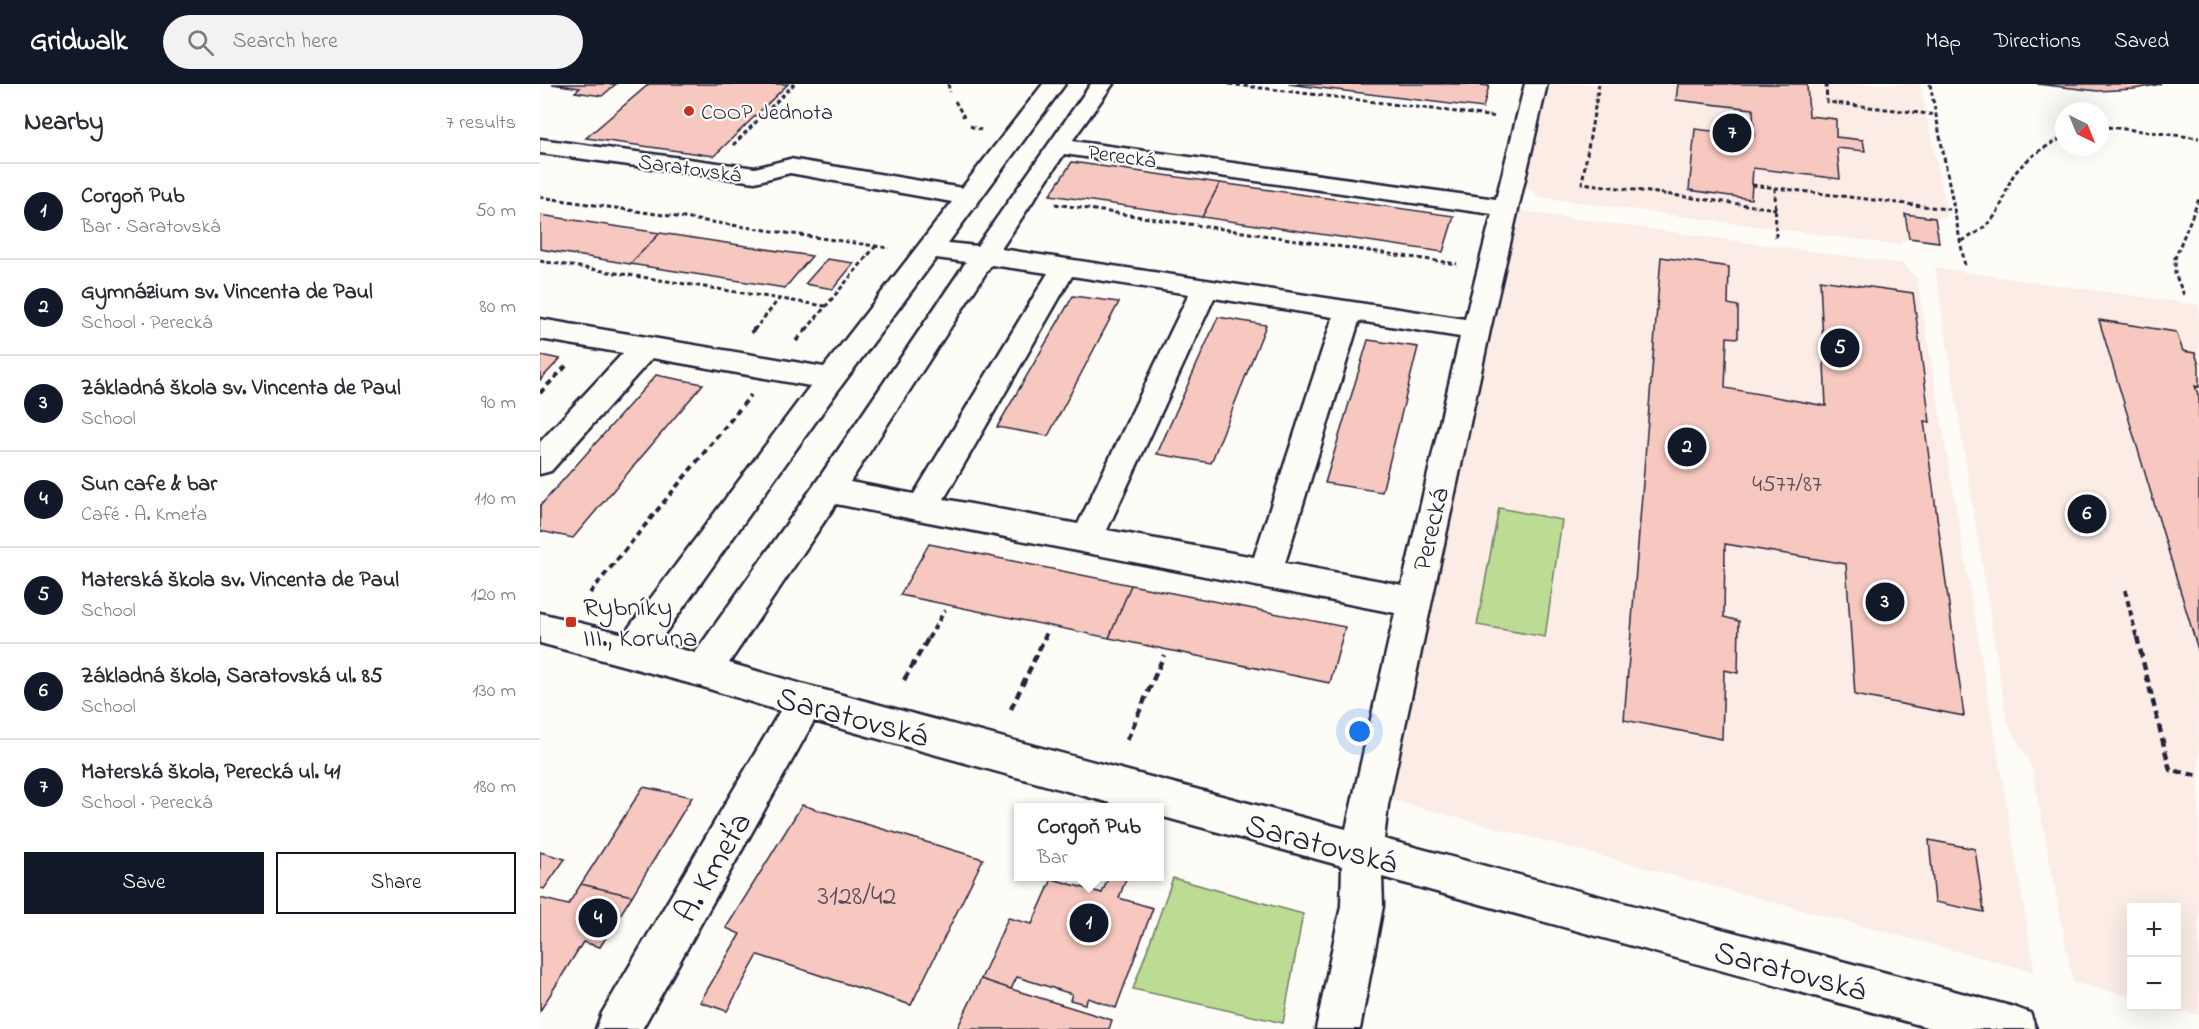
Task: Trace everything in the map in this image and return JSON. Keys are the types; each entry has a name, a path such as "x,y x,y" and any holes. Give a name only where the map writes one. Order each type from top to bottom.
{"street":[{"path":"631,653 831,379 1054,84"},
{"path":"703,672 1102,84"},
{"name":"Perecká","path":"1338,1029 1362,906 1362,853 1369,805 1476,330 1536,84"},
{"path":"1040,103 1084,110"},
{"name":"Perecká","path":"1058,146 1507,208"},
{"name":"Saratovská","path":"544,151 755,175 790,166 968,197"},
{"path":"930,249 1065,266 1476,330"},
{"path":"923,507 1065,266"},
{"path":"1087,539 1205,288"},
{"path":"1265,573 1349,310"},
{"path":"540,329 831,379"},
{"path":"540,462 645,348"},
{"path":"828,490 1413,602"},
{"name":"Saratovská","path":"540,628 805,702 2014,1029"},
{"name":"A. Kmeťa","path":"618,1029 805,702"}],"path":[{"path":"728,151 794,84"},
{"path":"948,84 951,92"},
{"path":"1229,84 1527,121"},
{"path":"1599,84 1582,183 1776,209"},
{"path":"1826,84 1827,102 1937,115"},
{"path":"1930,84 1965,266"},
{"path":"955,101 964,117"},
{"path":"2109,127 2199,138"},
{"path":"1962,241 1984,230 1999,208 2010,180 2042,148 2055,142"},
{"path":"1752,185 1954,210"},
{"path":"1775,188 1776,238"},
{"path":"540,197 874,247 930,249"},
{"path":"1022,199 1491,269"},
{"path":"2184,294 2174,269 2180,244 2194,217 2199,199"},
{"path":"590,593 874,247"},
{"path":"540,261 825,306"},
{"path":"726,362 779,299"},
{"path":"2126,590 2170,770 2199,776"},
{"path":"904,680 945,610"},
{"path":"1011,709 1047,632"},
{"path":"1127,740 1164,655"}],"shaded area":[{"path":"1546,84 1920,84 1948,217 1935,218 1905,214 1909,238 1898,245 1538,197 1522,181"},
{"path":"1519,211 1904,264 1917,278 2035,972 1384,798"},
{"path":"1935,268 2199,305 2199,1015 2181,1010 2181,903 2127,903 2127,996 2073,982 2031,765 2007,722"}],"green space":[{"path":"1499,508 1562,520 1545,637 1477,625"},
{"path":"1173,878 1303,914 1283,1023 1133,989"}],"building":[{"path":"552,84 616,84 602,96 575,92 580,88"},
{"name":"COOP Jednota","path":"649,84 788,84 714,156 586,138"},
{"path":"1288,84 1471,84 1489,86 1483,108"},
{"path":"1678,84 1807,84 1809,116 1836,119 1836,137 1863,140 1865,151 1837,148 1840,179 1753,168 1751,199 1689,190 1695,129 1754,136 1753,109 1676,100"},
{"path":"2037,84 2161,84 2134,89 2098,91"},
{"path":"1072,162 1220,183 1202,217 1050,195"},
{"path":"1220,183 1454,216 1443,252 1202,217"},
{"path":"1905,214 1935,218 1939,242 1909,238"},
{"path":"540,215 660,233 630,264 540,249"},
{"path":"660,233 812,256 785,288 630,264"},
{"path":"1661,257 1729,267 1728,304 1738,306 1738,338 1727,337 1725,388 1826,406 1820,280 1913,293 1930,422 1924,421 1964,716 1855,695 1846,564 1725,544 1724,617 1739,621 1738,673 1724,670 1722,739 1624,720"},
{"path":"827,259 854,263 833,289 805,284"},
{"path":"1073,296 1119,302 1048,436 997,427"},
{"path":"1218,317 1266,325 1211,463 1157,454"},
{"path":"2099,320 2176,332 2183,351 2195,353 2199,365 2199,387 2195,386 2199,397 2199,653"},
{"path":"1368,340 1418,347 1382,492 1325,483"},
{"path":"540,355 560,359 540,380"},
{"path":"656,375 703,384 573,538 540,531 540,506"},
{"path":"929,544 1131,585 1109,638 900,595"},
{"path":"1131,585 1345,627 1330,683 1109,638"},
{"path":"643,787 692,797 632,896 581,884"},
{"path":"802,805 983,859 911,1005 758,955 727,1011 700,1002 740,934 726,928"},
{"path":"1929,840 1975,849 1984,912 1935,902"},
{"path":"540,852 565,859 544,889 540,888"},
{"path":"1051,881 1059,881 1102,893 1107,881 1125,881 1119,898 1153,908 1116,1008 1088,998 1085,1004 1070,1000 1072,994 1017,977 1011,989 981,979 1008,918 1032,924"},
{"path":"581,884 632,896 600,947 583,942 540,1011 540,898 568,905"},
{"path":"981,979 1112,1020 1109,1029 957,1029"}],"place":[{"name":"COOP Jednota","path":"689,111"},
{"name":"Materská škola, Perecká ul. 41","path":"1732,133"},
{"name":"Materská škola sv. Vincenta de Paul","path":"1840,348"},
{"name":"Gymnázium sv. Vincenta de Paul","path":"1687,447"},
{"name":"Základná škola, Saratovská ul. 85","path":"2087,514"},
{"name":"Základná škola sv. Vincenta de Paul","path":"1885,602"},
{"name":"Rybníky III., Koruna","path":"571,622"},
{"name":"Sun cafe & bar","path":"598,918"},
{"name":"Corgoň Pub","path":"1089,923"}]}
